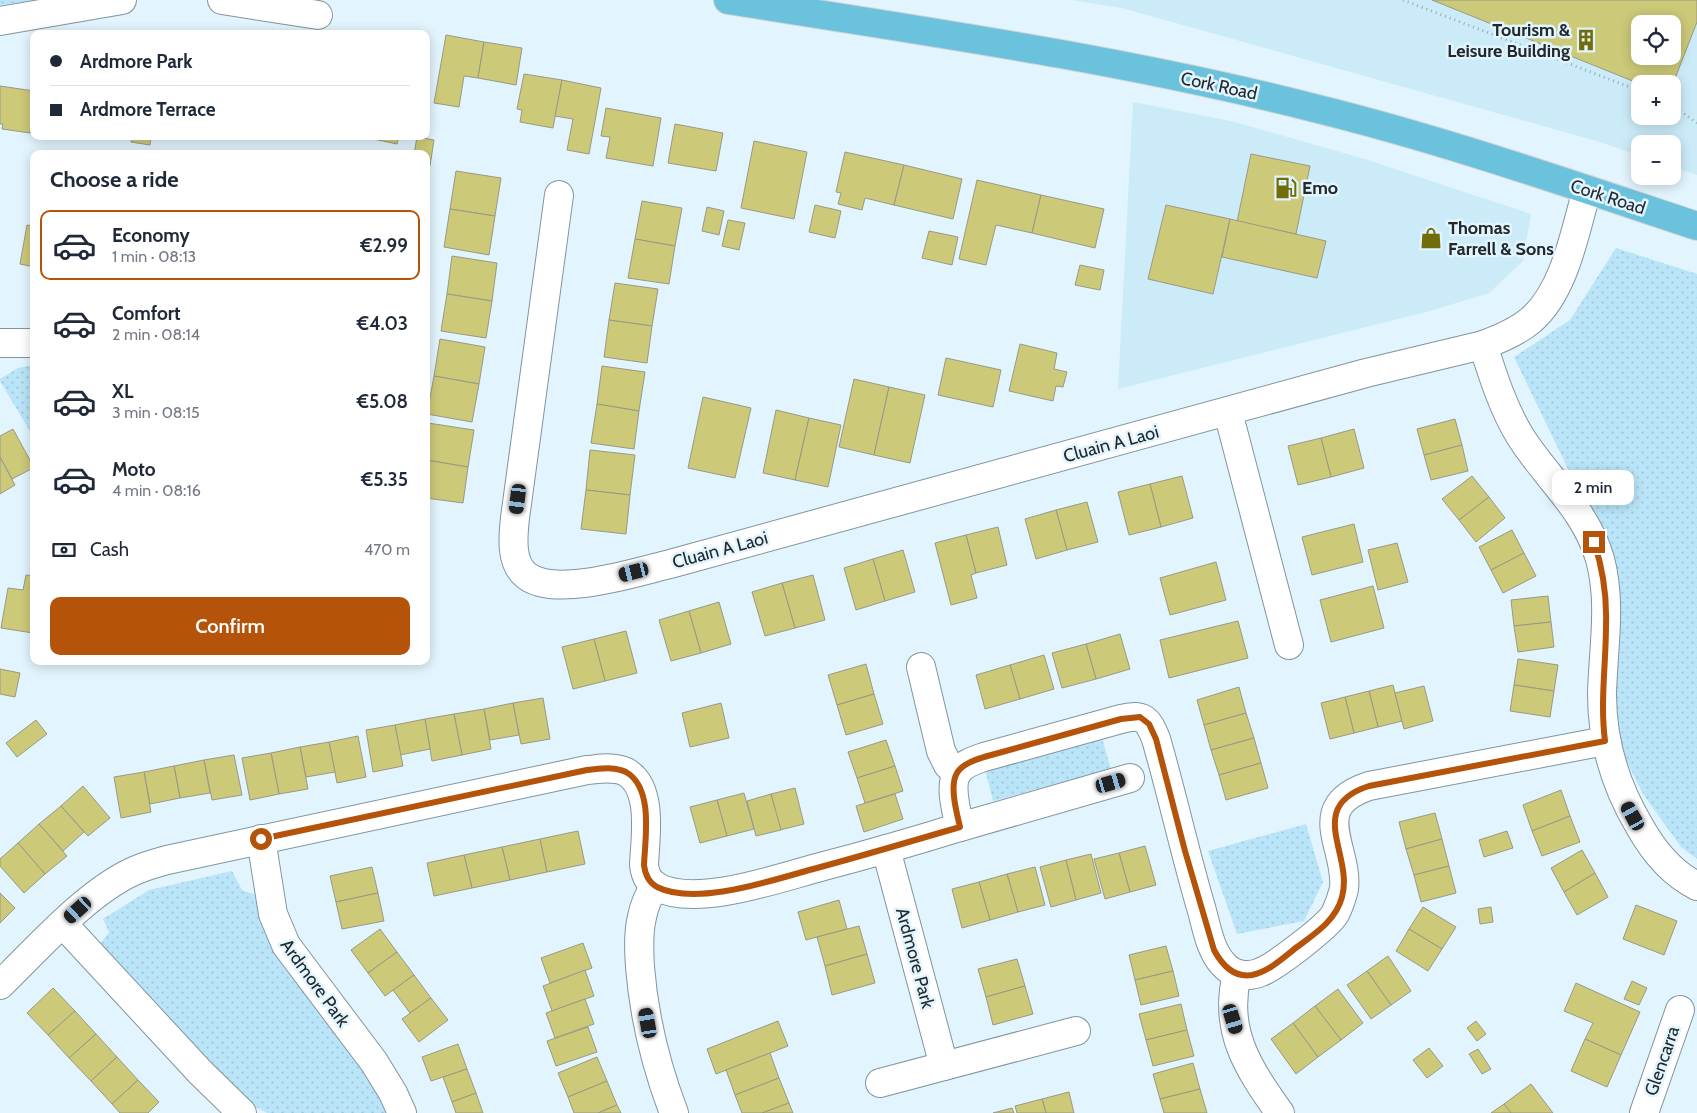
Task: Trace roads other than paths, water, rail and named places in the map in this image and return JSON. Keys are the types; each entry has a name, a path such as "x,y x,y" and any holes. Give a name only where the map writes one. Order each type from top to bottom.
{"main road":[{"name":"Cork Road","path":"728,0 1001,44 1245,91 1386,127 1697,226"}],"street":[{"path":"0,21 122,0"},
{"path":"222,0 318,15"},
{"name":"Cluain A Laoi","path":"558,195 514,530 514,549 519,566 527,577 539,582 572,585 634,572 1366,373 1483,345 1515,332 1530,322 1547,303 1568,255 1587,190"},
{"path":"0,343 30,342"},
{"path":"1483,345 1510,418 1532,452 1575,507 1594,542 1600,559 1606,605 1602,692 1603,726 1605,741 1624,797 1651,846 1675,872 1697,886"},
{"path":"1228,412 1289,645"},
{"path":"921,667 941,750 948,765 957,773"},
{"path":"960,827 954,797 954,786 957,773 967,764 984,757 1112,721 1136,716 1146,720 1152,728 1156,739 1185,851 1214,950 1222,963 1237,974 1249,975 1267,969 1320,930 1335,914 1342,897 1344,877 1334,834 1334,822 1341,804 1354,792 1369,786 1427,774 1605,741"},
{"path":"0,985 63,924 93,898 133,872 167,860 587,770 609,768 626,772 633,778 642,793 646,812 645,871 650,882 655,885 667,890 684,893 726,891 886,849 1130,778"},
{"name":"Ardmore Park","path":"261,839 273,914 286,945 374,1062 393,1093 402,1113"},
{"name":"Ardmore Park","path":"886,849 944,1066"},
{"path":"655,885 641,919 639,943 641,982 652,1044 674,1113"},
{"path":"63,924 200,1072 242,1113"},
{"path":"1237,974 1232,1011 1245,1059 1256,1079 1280,1113"},
{"name":"Glencarra","path":"1644,1113 1680,1010"},
{"path":"880,1083 1076,1031"}],"place":[{"name":"Tourism & Leisure Building","path":"1586,40"},
{"name":"Emo","path":"1286,188"},
{"name":"Thomas Farrell & Sons","path":"1431,238"}]}
